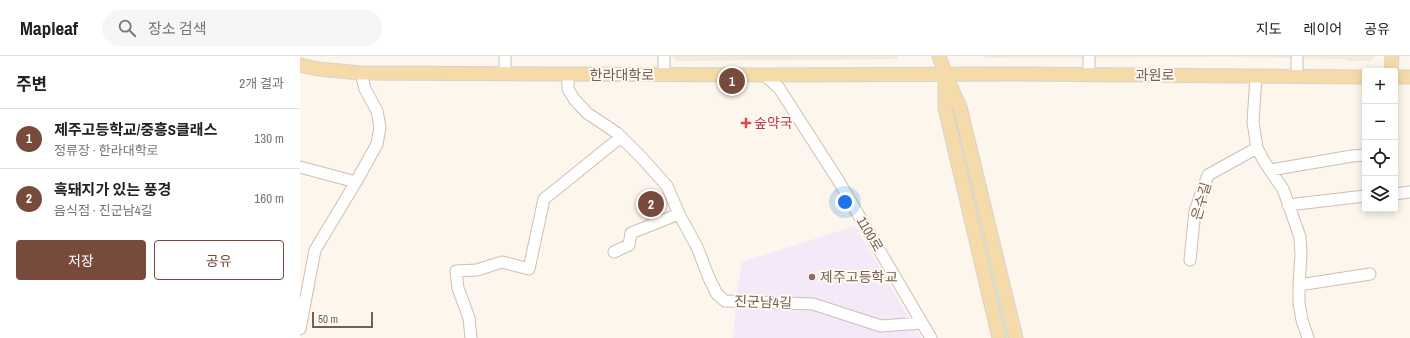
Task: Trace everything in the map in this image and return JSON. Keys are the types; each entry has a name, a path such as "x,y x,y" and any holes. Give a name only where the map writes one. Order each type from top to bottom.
{"main road":[{"path":"939,56 945,74 960,106 1016,338"},
{"path":"1391,68 1392,56"},
{"name":"한라대학로","path":"300,65 318,69 361,73 764,76 945,74"},
{"path":"945,74 945,108 1000,338"},
{"name":"과원로","path":"945,74 1362,77"},
{"path":"1398,77 1410,77"}],"street":[{"path":"505,56 505,73"},
{"path":"664,56 664,75"},
{"path":"1089,56 1089,75"},
{"path":"1297,56 1297,76"},
{"path":"300,329 315,250 377,144 380,127 377,111 365,89 361,73"},
{"name":"진군남4길","path":"568,75 568,89 574,99 587,113 621,137 667,186 679,214 697,247 717,294 725,301 813,304 880,326 922,323"},
{"name":"1100로","path":"764,76 779,88 838,180 931,338"},
{"path":"1256,76 1253,122 1257,148 1283,189 1300,237 1301,255 1299,303 1302,320 1308,338"},
{"path":"471,338 469,318 458,288 456,271 477,270 502,262 529,269 544,199 621,137"},
{"name":"은수길","path":"1190,260 1195,211 1208,175 1257,148"},
{"path":"1270,170 1362,155"},
{"path":"300,167 356,182"},
{"path":"1398,194 1410,192"},
{"path":"1288,205 1362,196"},
{"path":"614,252 629,244 631,233 679,214"},
{"path":"1299,285 1370,274"}],"shaded area":[{"path":"672,56 897,56 898,59 676,61"},
{"path":"985,56 1375,56 1370,61 1348,61 1344,59 1226,57 985,58"},
{"name":"제주고등학교","path":"855,226 921,338 733,338 737,292 742,262"}],"green space":[{"path":"967,162 1009,338 1005,338 963,163"}],"place":[{"name":"제주고등학교/중흥S클래스","path":"732,81"},
{"name":"숲약국","path":"746,123"},
{"name":"흑돼지가 있는 풍경","path":"651,204"},
{"name":"제주고등학교","path":"812,277"}]}
